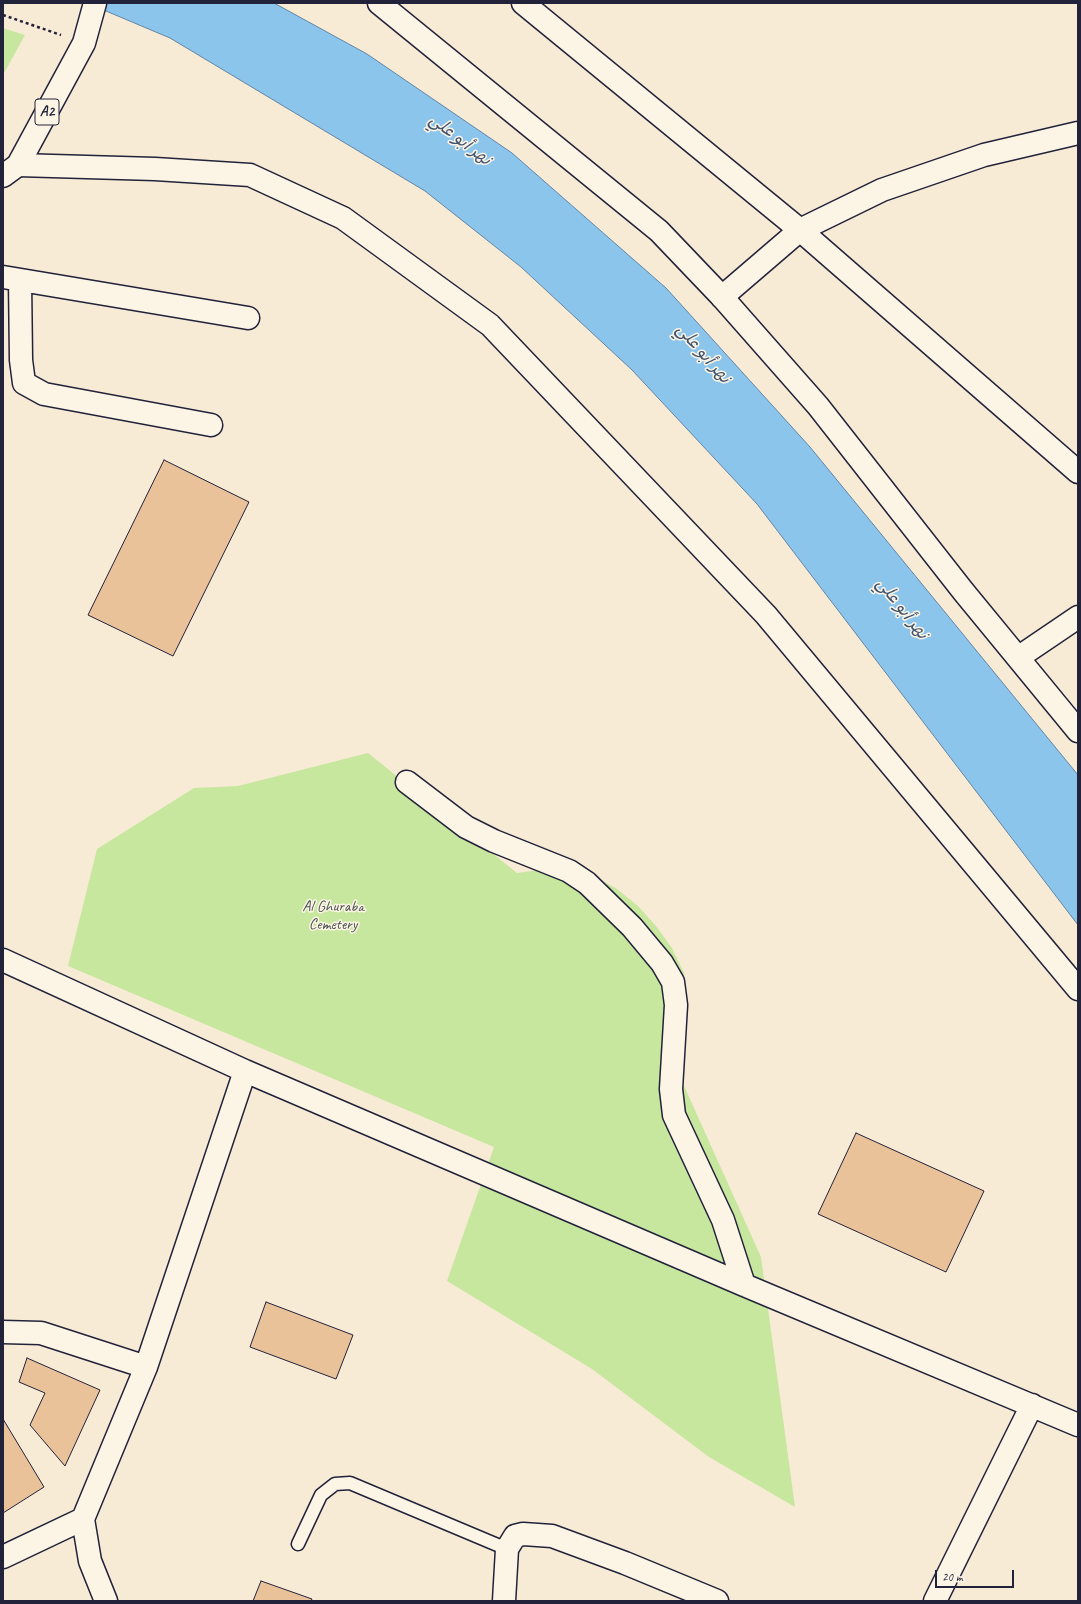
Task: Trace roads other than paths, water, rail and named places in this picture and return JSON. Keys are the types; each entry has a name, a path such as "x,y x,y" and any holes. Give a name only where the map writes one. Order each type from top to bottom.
{"main road":[{"name":"A2","path":"11,170 84,42 95,3"},
{"path":"379,3 659,231 722,297 818,406 963,591 1019,657 1078,731"},
{"path":"523,3 800,230 1078,472"},
{"path":"722,297 800,230 882,190 976,157 1078,133"},
{"path":"11,170 155,169 250,175 343,218 490,325 766,615 1078,989"},
{"path":"211,425 44,394 24,383 11,279 248,318"},
{"path":"1019,657 1078,617"},
{"path":"407,782 466,827 494,841 569,871 587,883 632,927 662,963 673,982 676,1005 671,1089 674,1115 723,1220 744,1285"},
{"path":"3,960 245,1071 744,1285 1078,1425"},
{"path":"105,1601 90,1560 83,1519 146,1367 245,1071"},
{"path":"3,1332 41,1333 146,1367"},
{"path":"935,1601 1032,1405"},
{"path":"3,1557 83,1519"},
{"path":"504,1601 507,1549 516,1536 523,1534 552,1536 624,1563 717,1601"}],"lane":[{"path":"298,1544 321,1495 335,1484 350,1483 507,1549"}],"water":[{"name":"نهر أبو علي","path":"87,3 274,3 367,54 512,153 666,288 810,447 1078,775 1078,925 757,504 632,370 521,267 425,191 170,38"}],"park label":[{"name":"Al Ghuraba Cemetery","path":"333,916"}]}
